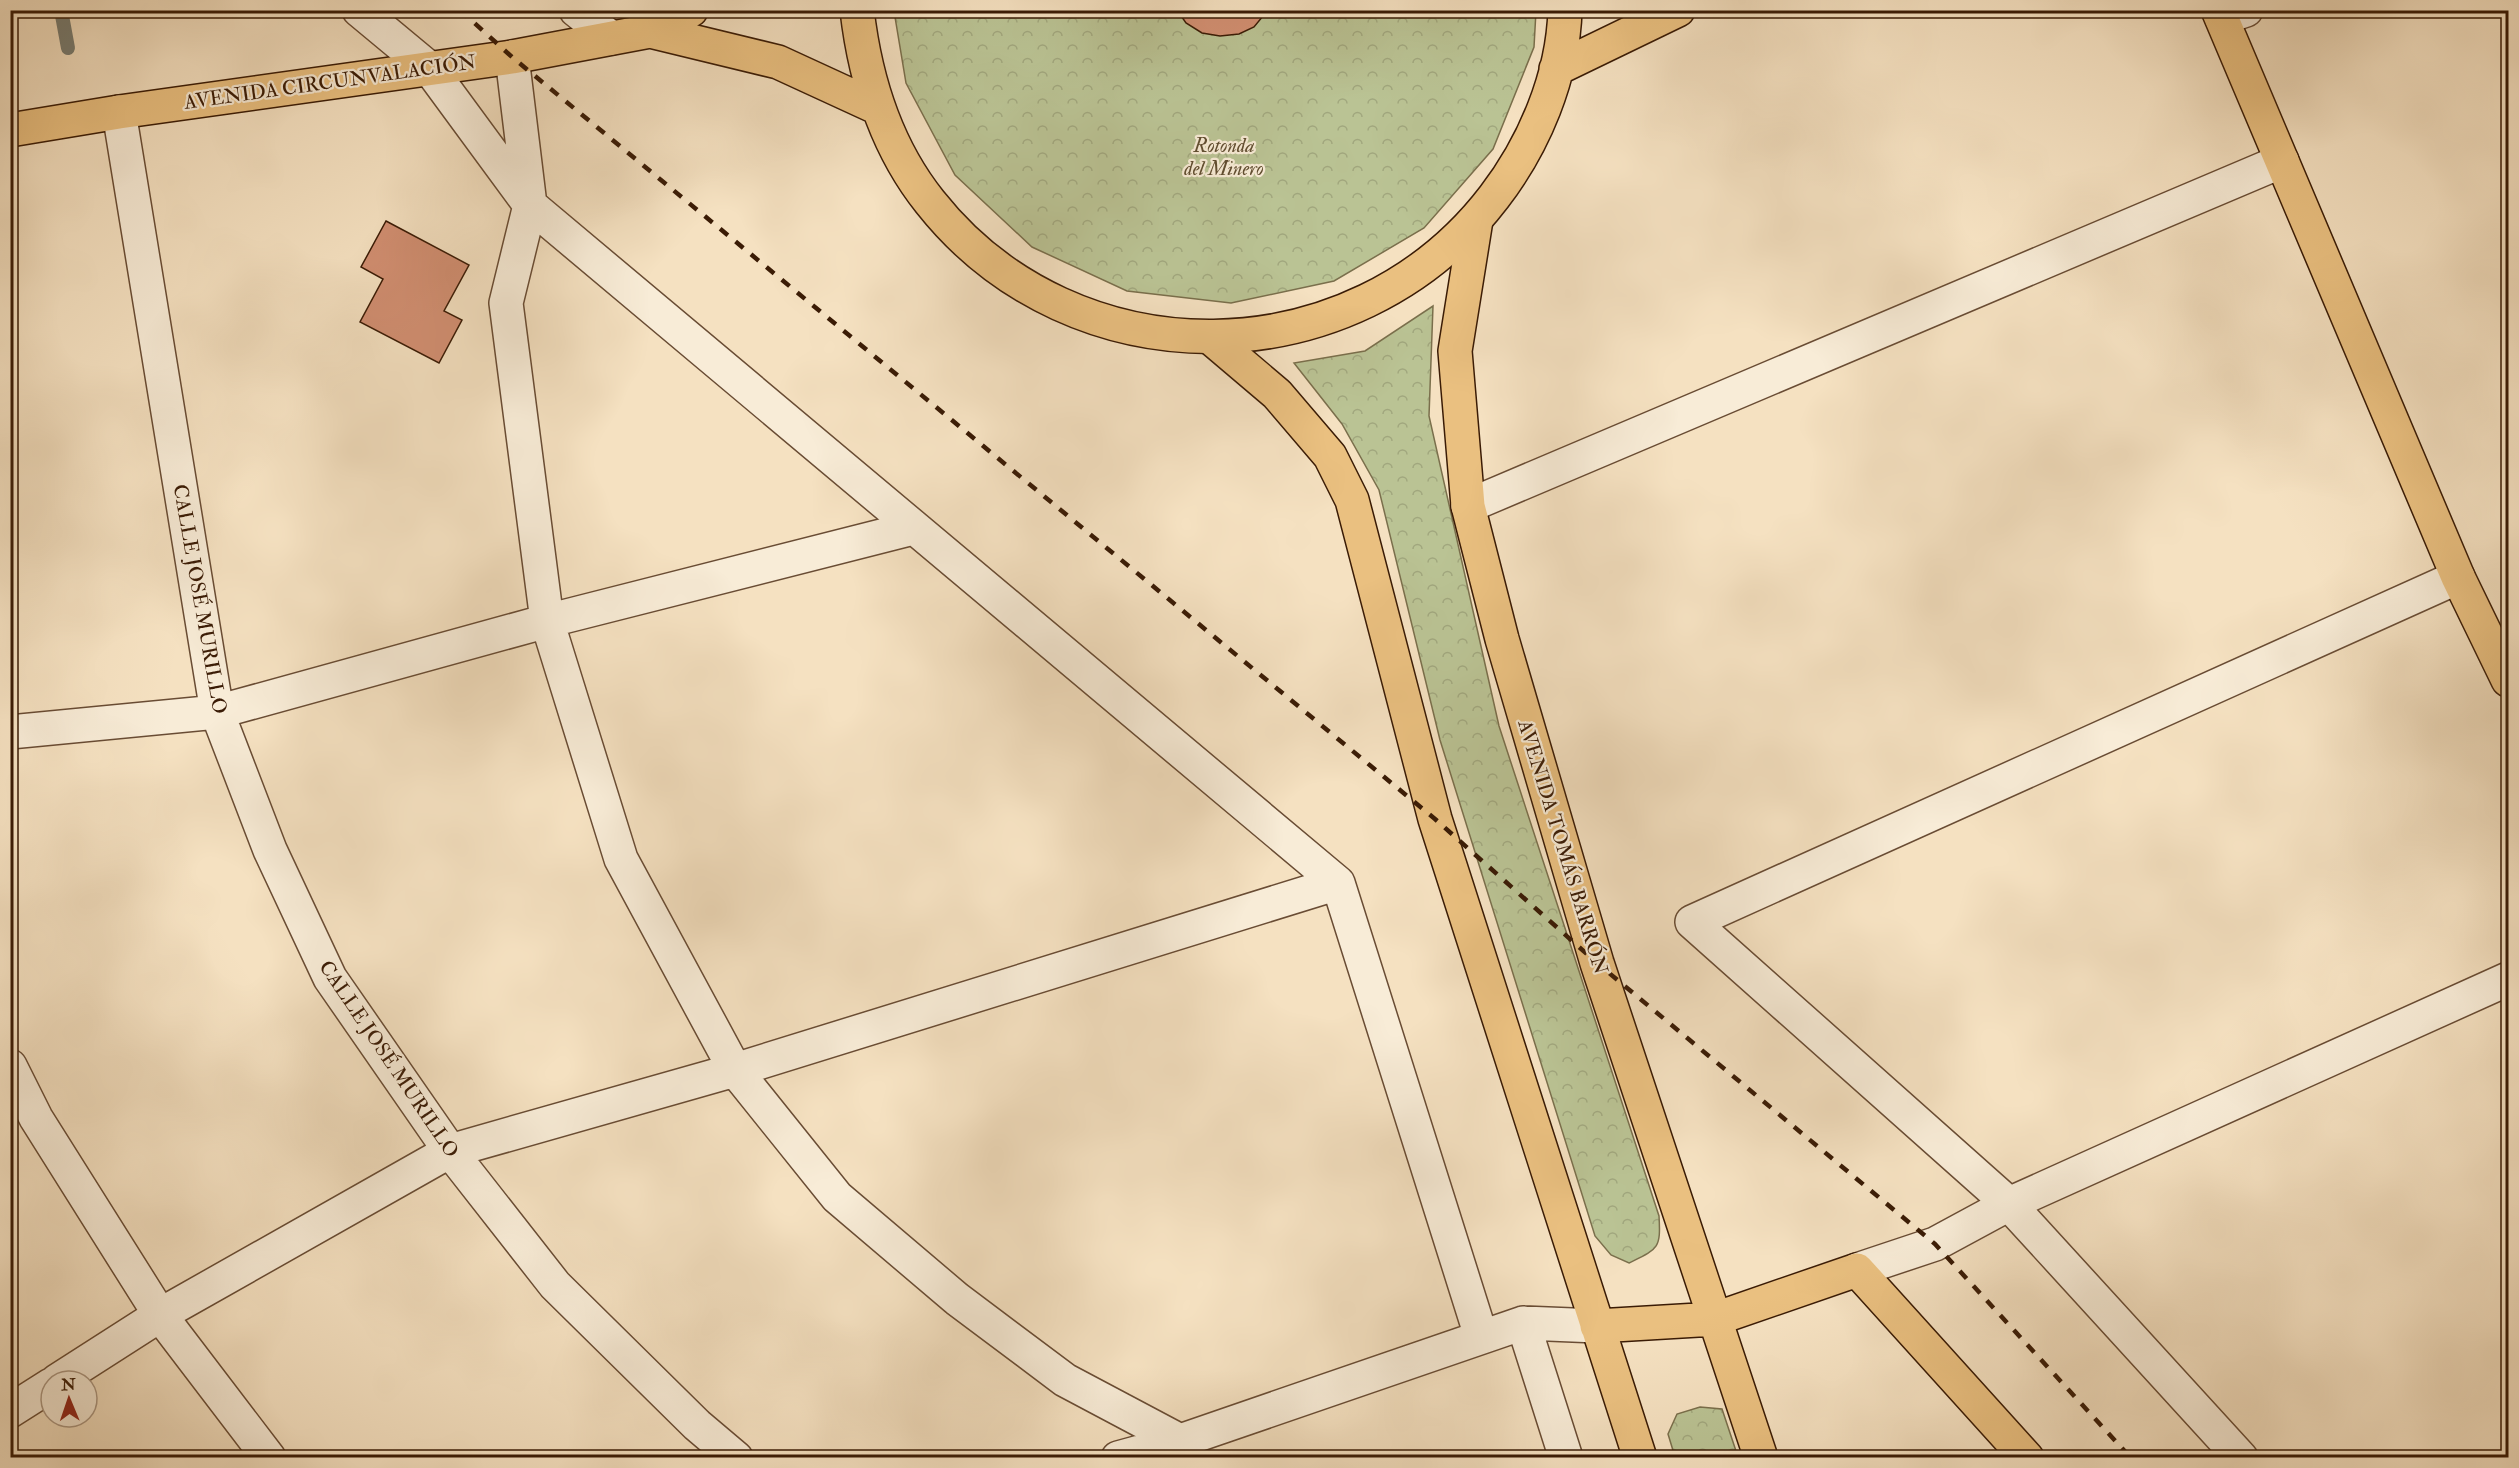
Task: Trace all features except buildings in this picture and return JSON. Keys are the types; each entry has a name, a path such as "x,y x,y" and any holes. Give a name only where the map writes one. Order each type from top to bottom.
{"main road":[{"name":"AVENIDA CIRCUNVALACIÓN","path":"10,130 119,112 512,57 610,38 647,21 691,10"},
{"path":"857,10 861,52 878,108 900,157 930,202 966,242 1008,275 1054,302 1104,322 1157,334 1211,338 1260,335 1309,324 1356,307 1400,284 1441,254 1476,220 1511,174 1538,124 1556,69 1565,10"},
{"path":"1556,69 1678,10"},
{"path":"2229,13 2282,161 2458,576 2499,637 2508,680"},
{"name":"AVENIDA CIRCUNVALACIÓN","path":"647,21 778,62 878,108"},
{"name":"AVENIDA TOMÁS BARRÓN","path":"1476,220 1455,351 1468,506 1502,639 1597,963 1761,1458"},
{"path":"1211,338 1277,394 1330,456 1352,500 1435,819 1640,1458"},
{"path":"1597,1326 1715,1319 1857,1270 2027,1458"}],"street":[{"path":"359,10 430,69 530,205 1338,883 1480,1336"},
{"path":"576,10 610,38"},
{"path":"512,57 530,205 506,303 548,621 621,859 735,1070 837,1197 957,1299 1065,1380 1180,1441"},
{"name":"CALLE JOSÉ MURILLO","path":"119,112 217,712 270,850 330,978 450,1151 555,1285 697,1425 736,1458"},
{"path":"1468,506 2282,161"},
{"path":"10,732 217,712 548,621 913,528"},
{"path":"2241,1458 2009,1204 1692,922 2458,576"},
{"path":"76,1369 160,1315 450,1151 735,1070 1338,883"},
{"path":"1857,1270 1935,1244 2009,1204 2508,979"},
{"path":"10,1066 36,1118 160,1315 269,1458"},
{"path":"1523,1323 1566,1458"},
{"path":"1118,1458 1180,1441 1523,1323 1597,1326"},
{"path":"10,1411 39,1393"}],"green space":[{"name":"Rotonda del Minero","path":"894,11 1536,11 1534,47 1493,149 1424,228 1334,281 1231,303 1127,291 1032,247 955,175 906,83"},
{"path":"1433,306 1429,416 1499,726 1659,1216 1659,1235 1656,1247 1629,1263 1611,1255 1595,1236 1440,740 1379,490 1342,424 1294,363 1365,351"},
{"path":"1700,1407 1722,1409 1738,1457 1675,1457 1668,1434 1677,1414"}],"waterway":[{"path":"61,10 68,48"}],"railway":[{"path":"460,10 512,57 1435,819 1597,963 1935,1244 2131,1458"}]}
